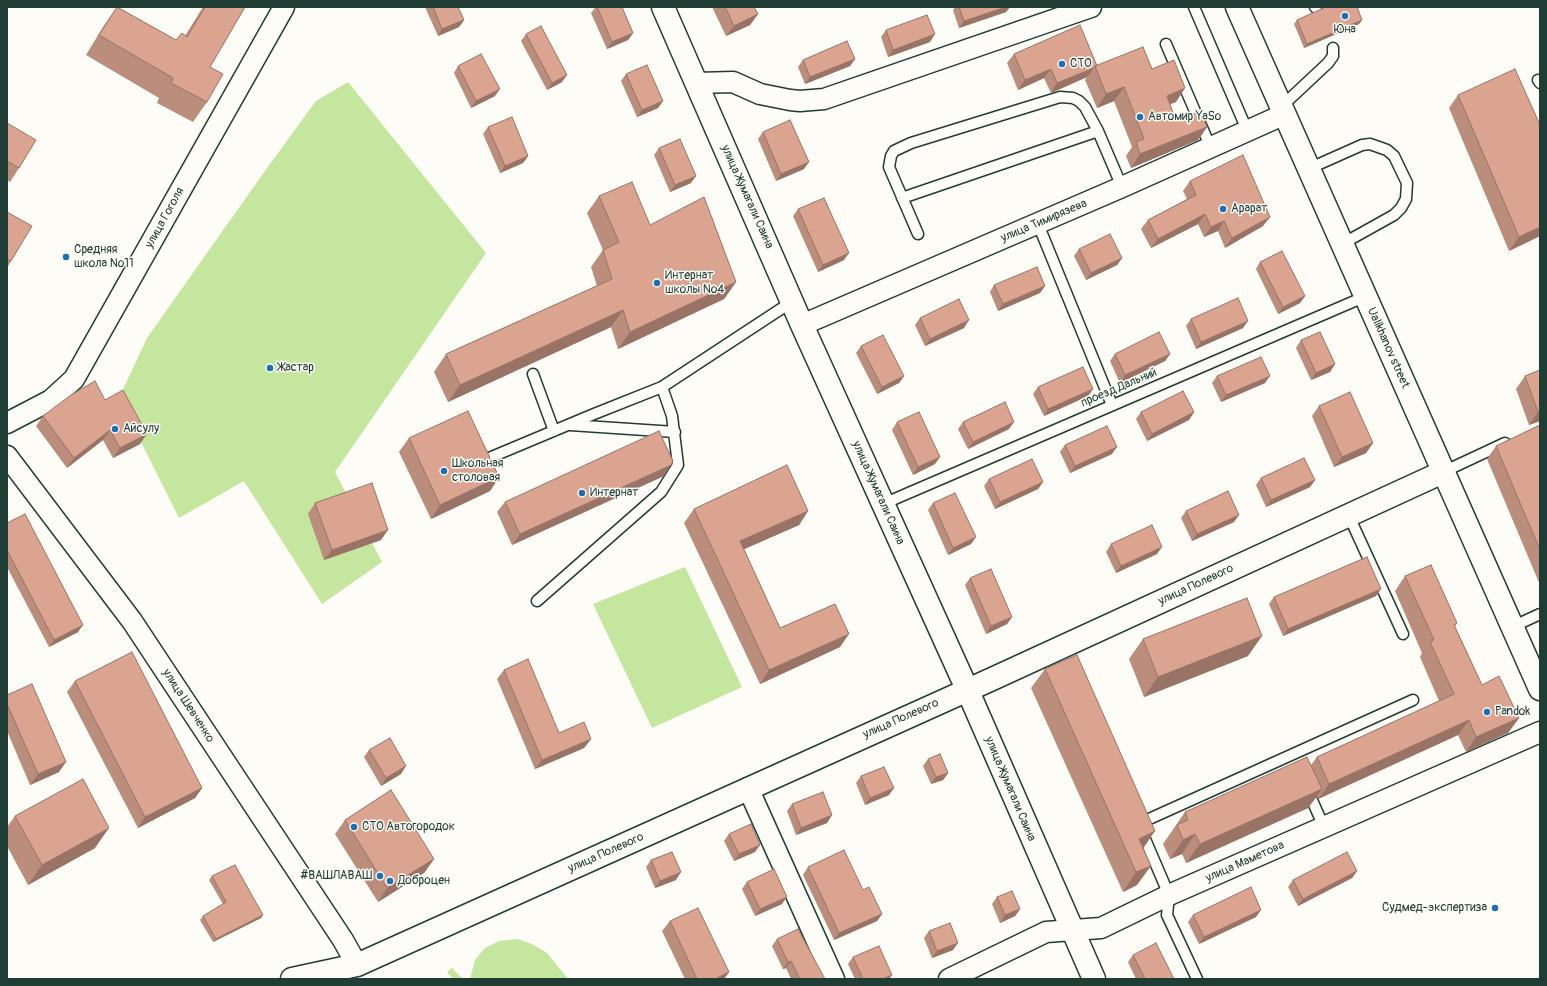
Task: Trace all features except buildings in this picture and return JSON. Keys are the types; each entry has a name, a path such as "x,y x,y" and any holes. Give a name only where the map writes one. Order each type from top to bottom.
{"main road":[{"name":"улица Жумагали Саина","path":"662,7 793,301 802,325 967,689 1094,979"},
{"name":"Ualikhanov street","path":"1240,8 1364,297 1540,689"},
{"name":"улица Полевого","path":"292,979 363,972 748,788 967,689 1061,651 1348,514 1443,472"}],"street":[{"name":"улица Гоголя","path":"7,423 51,400 67,386 81,369 284,7"},
{"path":"697,83 733,82 760,94 790,100 811,101 824,98 1091,7"},
{"name":"улица Тимирязева","path":"802,325 1122,187 1247,130 1283,111"},
{"name":"улица Шевченко","path":"7,456 132,621 363,972"},
{"name":"улица Маметова","path":"949,979 1046,932 1101,928 1169,895 1540,732"},
{"path":"748,788 834,979"}],"lane":[{"path":"1194,7 1247,130"},
{"path":"1166,44 1210,146"},
{"path":"1283,111 1328,63 1333,56 1333,48"},
{"path":"918,234 889,167 889,161 894,151 911,143 1060,97 1073,98 1079,101 1098,131 1122,187"},
{"path":"902,198 1098,131"},
{"path":"1308,169 1362,145 1370,144 1387,150 1394,156 1407,183 1406,199 1401,208 1394,215 1342,244"},
{"path":"1038,224 1112,405"},
{"name":"проезд Дальний","path":"884,504 1364,297"},
{"path":"489,458 568,424 662,387 793,301"},
{"path":"532,374 554,431"},
{"path":"537,601 661,492 678,466 672,416 662,387"},
{"path":"568,424 675,432"},
{"path":"1443,472 1512,440"},
{"path":"1348,514 1403,634"},
{"path":"1512,627 1540,614"},
{"path":"1197,979 1167,915 1169,895 1136,820 1293,758 1413,700"},
{"path":"1301,776 1324,827"}],"green space":[{"name":"Жастар","path":"348,82 486,253 335,472 382,562 322,604 244,481 179,518 119,398 147,338 267,168 316,101"},
{"path":"685,567 742,687 652,728 593,604"},
{"path":"517,939 532,944 547,953 568,979 470,979 475,960 485,948 499,941"},
{"path":"452,968 463,979 453,979 447,972"}],"place":[{"name":"Юна","path":"1345,16"},
{"name":"СТО","path":"1062,64"},
{"name":"Автомир YaSo","path":"1140,117"},
{"name":"Арарат","path":"1223,209"},
{"name":"Средняя школа №11","path":"66,257"},
{"name":"Интернат школы №4","path":"657,283"},
{"name":"Жастар","path":"270,368"},
{"name":"Айсулу","path":"115,429"},
{"name":"Школьная столовая","path":"444,471"},
{"name":"Интернат","path":"582,493"},
{"name":"Pandok","path":"1487,712"},
{"name":"СТО Автогородок","path":"354,827"},
{"name":"#ВАШЛАВАШ","path":"380,876"},
{"name":"Доброцен","path":"390,881"},
{"name":"Судмед-экспертиза","path":"1495,908"}]}
